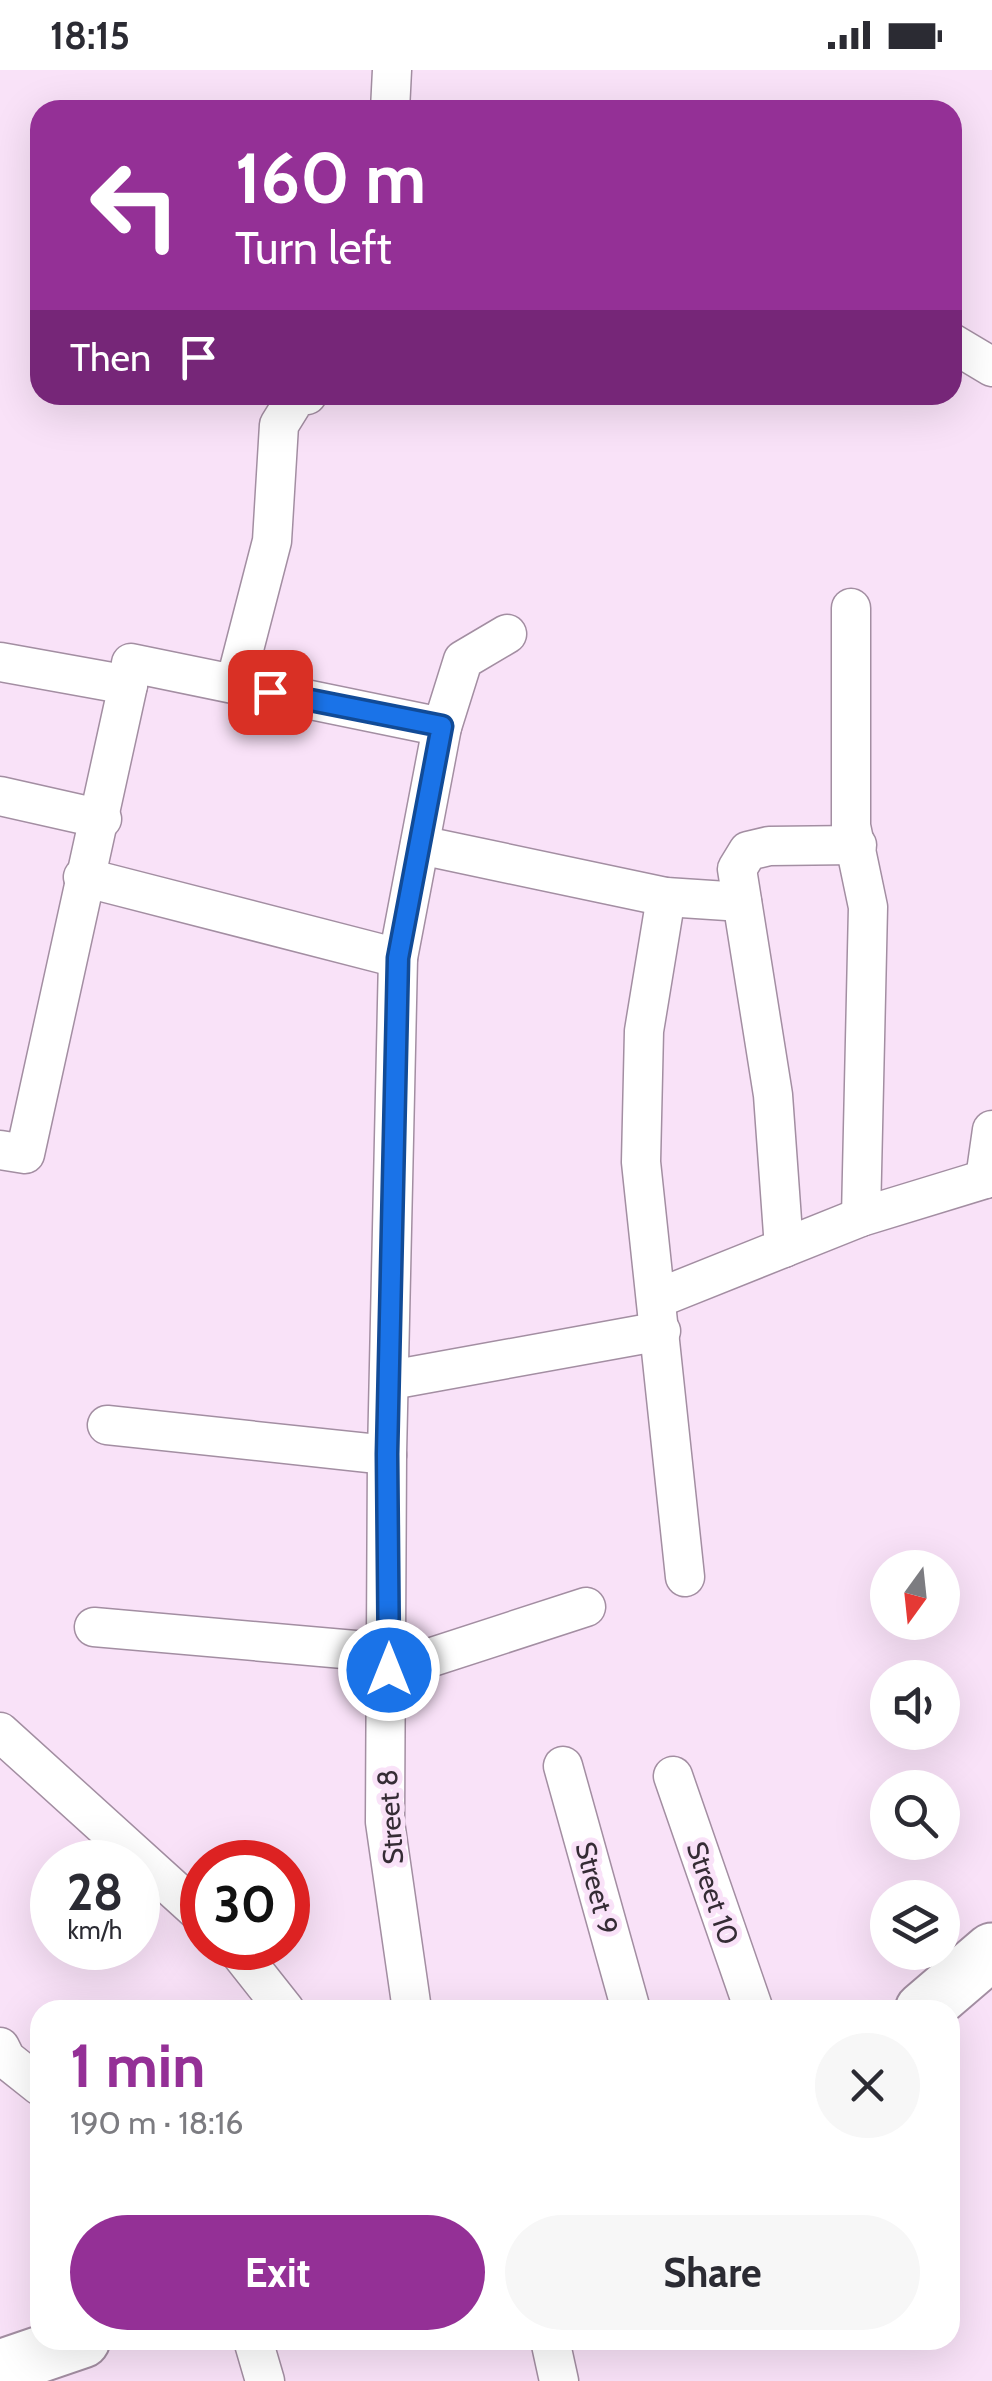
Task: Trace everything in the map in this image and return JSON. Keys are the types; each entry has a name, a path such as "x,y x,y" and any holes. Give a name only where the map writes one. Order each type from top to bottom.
{"street":[{"path":"390,100 392,70"},
{"path":"962,349 992,367"},
{"path":"235,684 272,541 279,425 291,405"},
{"path":"851,608 850,826 868,907 861,1217"},
{"name":"Street 8","path":"411,2000 386,1822 387,1454 398,958 442,726 463,660 507,634"},
{"path":"0,662 128,685"},
{"path":"0,1150 26,1154 83,877 102,819 132,664 442,726"},
{"path":"0,796 102,819"},
{"path":"420,845 666,897 742,902"},
{"path":"784,1248 773,1094 737,869 748,851 769,846 857,845"},
{"path":"83,877 398,958"},
{"path":"666,897 644,1031 641,1162 685,1578"},
{"path":"391,1380 658,1315 784,1248 861,1217 988,1178 992,1130"},
{"path":"107,1425 387,1454"},
{"path":"94,1627 389,1662 586,1607"},
{"path":"0,1732 180,1894"},
{"name":"Street 9","path":"563,1766 628,2000"},
{"name":"Street 10","path":"673,1776 751,2000"},
{"path":"935,2000 992,1951"},
{"path":"253,1970 277,2000"},
{"path":"0,2047 6,2059 30,2078"},
{"path":"0,2368 53,2350"},
{"path":"256,2350 265,2381"},
{"path":"552,2350 559,2381"}],"route":[{"path":"270,692 442,726 398,958 387,1454 389,1670"}]}
